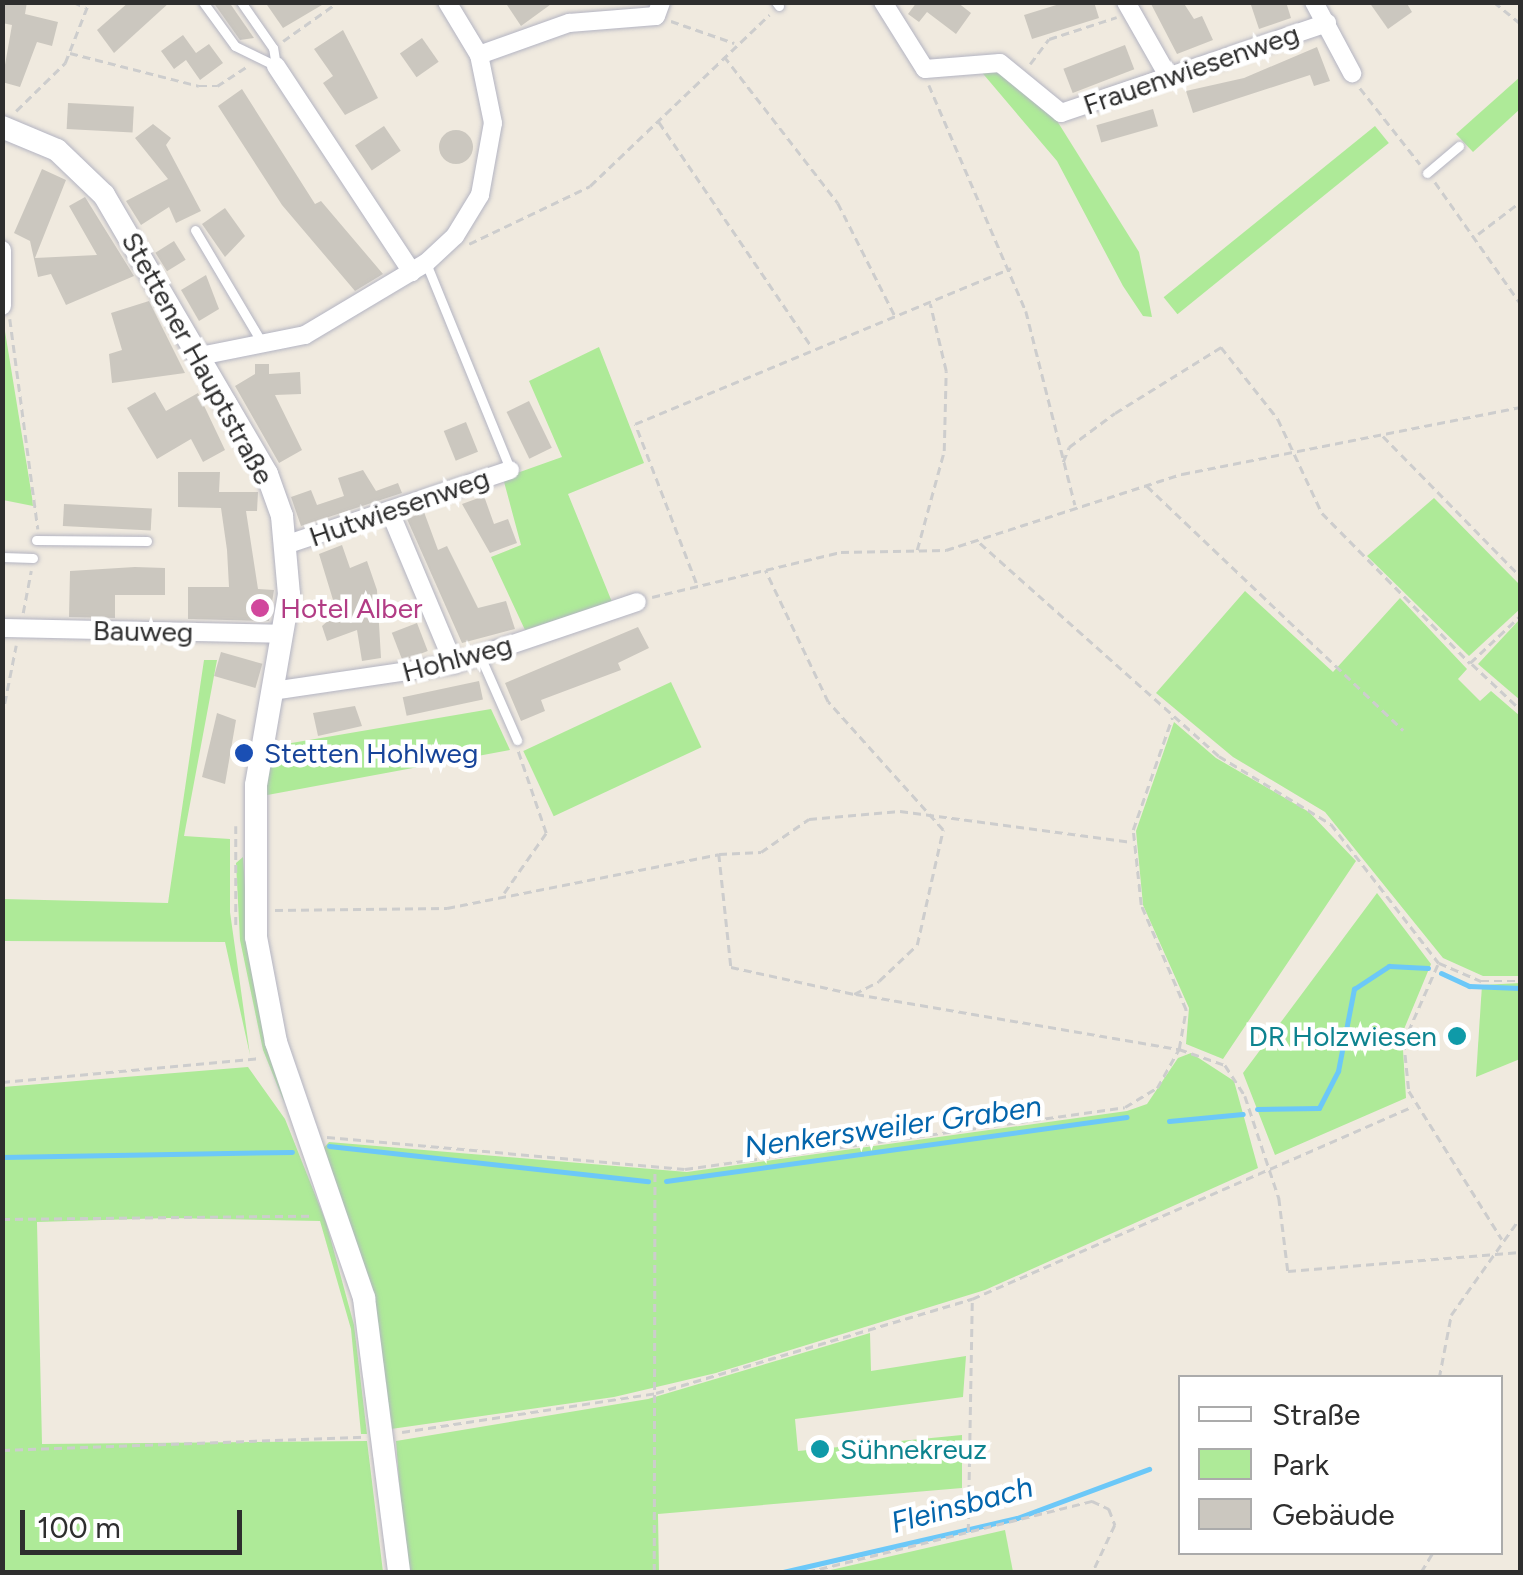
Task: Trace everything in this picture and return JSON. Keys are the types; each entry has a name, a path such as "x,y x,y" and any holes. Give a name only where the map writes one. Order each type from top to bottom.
{"street":[{"path":"200,356 305,335 419,268 444,249 473,210 491,159 492,105 479,55 447,2"},
{"path":"882,2 925,69"},
{"path":"1314,2 1352,73"},
{"path":"1129,8 1168,76"},
{"path":"479,55 569,23 658,9"},
{"name":"Frauenwiesenweg","path":"925,69 1000,64 1054,112 1327,23"},
{"path":"275,57 419,268"},
{"name":"Stettener Hauptstraße","path":"3,128 47,143 94,183 267,474 288,544 283,634 256,785 252,886 264,991 364,1298 399,1572"},
{"path":"2,250 5,304"},
{"name":"Hutwiesenweg","path":"288,544 510,470"},
{"path":"390,512 454,664"},
{"name":"Hohlweg","path":"272,691 454,664 637,602"},
{"name":"Bauweg","path":"11,628 283,634"}],"lane":[{"path":"203,2 235,46 258,60 275,57 241,2"},
{"path":"1427,173 1459,146"},
{"path":"194,230 263,346"},
{"path":"419,268 510,470"},
{"path":"36,540 148,540"},
{"path":"2,557 33,558"},
{"path":"480,656 517,740"}],"path":[{"path":"3,128 70,53 88,5 73,2"},
{"path":"275,57 338,2"},
{"path":"1494,2 1520,23"},
{"path":"444,249 569,199 658,121 777,4"},
{"path":"1026,68 1049,39 1129,8"},
{"path":"658,9 736,44"},
{"path":"70,53 199,86 217,86 258,60"},
{"path":"723,55 838,202 896,317"},
{"path":"925,69 1011,268 1076,507"},
{"path":"1352,73 1475,236 1520,303"},
{"path":"658,121 814,350"},
{"path":"1475,236 1520,202"},
{"path":"696,584 635,424 1011,268"},
{"path":"5,304 36,540"},
{"path":"917,551 944,451 946,371 930,304"},
{"path":"1063,462 1069,447 1115,412 1221,346 1278,419 1322,513 1520,710"},
{"path":"637,602 696,584 840,552 917,551 980,542 1144,484 1520,406"},
{"path":"1382,435 1520,576"},
{"path":"1144,484 1403,730"},
{"path":"980,542 1219,756 1331,824 1439,964 1480,981 1520,980"},
{"path":"2,716 11,628 33,558"},
{"path":"766,570 828,702 934,815 944,852 917,945 854,994"},
{"path":"1470,664 1520,616"},
{"path":"310,1136 654,1169 1125,1107 1157,1088 1179,1049 1186,1010 1141,905 1134,843 1145,786 1173,716"},
{"path":"503,894 546,833 517,740"},
{"path":"274,910 408,911 719,854 761,852 809,819 934,815 1134,843"},
{"path":"719,854 731,967 854,994 1179,1049 1225,1065 1270,1166 1288,1272 1520,1252"},
{"path":"1439,964 1404,1042 1413,1106 1502,1238"},
{"path":"2,1082 262,1058"},
{"path":"2,1450 382,1436 656,1393 972,1299 1413,1106"},
{"path":"654,1169 654,1572"},
{"path":"2,1219 170,1212 340,1217"},
{"path":"1440,1375 1452,1315 1490,1255 1520,1218"},
{"path":"968,1534 972,1299"},
{"path":"807,1572 1092,1501 1110,1509 1115,1525 1093,1572"}],"green space":[{"path":"999,66 1054,116 1139,252 1152,317 1143,316 1123,286 1057,161 979,69"},
{"path":"1520,77 1520,109 1473,152 1456,134"},
{"path":"1375,126 1389,143 1177,314 1164,297"},
{"path":"2,313 32,497 33,506 3,500"},
{"path":"599,347 644,463 568,494 612,602 525,630 491,557 521,545 503,478 562,457 529,381"},
{"path":"1434,498 1520,585 1520,609 1469,656 1367,556"},
{"path":"1245,591 1333,672 1400,598 1467,669 1458,679 1480,701 1491,691 1520,716 1520,976 1483,976 1443,958 1325,812 1233,757 1156,693"},
{"path":"1520,619 1520,700 1478,664"},
{"path":"204,660 217,660 184,836 230,839 230,912 250,1055 225,942 3,941 3,899 168,903"},
{"path":"671,682 701,747 554,816 523,751"},
{"path":"491,709 510,750 262,796 268,747"},
{"path":"1174,722 1216,758 1309,812 1356,861 1223,1059 1186,1044 1189,1008 1143,905 1136,831"},
{"path":"243,857 245,888 284,1102 263,1050 240,940 236,863"},
{"path":"1377,893 1431,964 1402,1034 1406,1098 1275,1155 1243,1073"},
{"path":"1520,983 1520,1059 1476,1077 1482,985"},
{"path":"1191,1053 1234,1081 1258,1168 985,1290 716,1373 614,1397 391,1429 322,1150 329,1142 687,1172 1127,1111 1147,1104 1178,1058"},
{"path":"248,1067 285,1119 326,1222 354,1325 367,1434 361,1434 351,1329 320,1221 169,1218 37,1222 42,1444 367,1441 383,1572 3,1572 3,1087"},
{"path":"870,1333 871,1371 966,1356 963,1397 795,1419 798,1451 962,1435 962,1488 658,1514 659,1572 406,1572 396,1441 648,1399"},
{"path":"1005,1530 1013,1572 822,1572"}],"building":[{"path":"2,2 27,2 25,14 58,22 52,46 37,42 20,87 2,82 12,25 2,23"},
{"path":"129,2 170,2 114,53 97,30"},
{"path":"213,2 229,2 254,38 240,40"},
{"path":"265,2 327,2 283,28"},
{"path":"505,2 554,2 521,26"},
{"path":"917,2 957,2 971,13 956,34 927,12 919,22 908,14"},
{"path":"1066,2 1094,2 1099,18 1032,39 1024,15"},
{"path":"1150,2 1183,2 1194,19 1202,16 1213,40 1177,54"},
{"path":"1250,2 1286,2 1291,18 1259,29"},
{"path":"1369,2 1406,2 1412,12 1388,29"},
{"path":"343,30 378,98 345,115 323,83 333,76 314,49"},
{"path":"183,35 196,53 209,44 223,63 200,80 186,60 174,69 161,51"},
{"path":"422,38 439,62 417,77 400,53"},
{"path":"1125,45 1134,69 1073,93 1063,69"},
{"path":"1317,47 1330,81 1314,86 1310,75 1193,113 1186,91 1244,78"},
{"path":"242,89 315,204 321,201 383,274 355,291 282,205 218,106"},
{"path":"68,103 134,106 133,132 67,129"},
{"path":"1153,109 1158,126 1101,143 1096,125"},
{"path":"153,124 171,138 166,145 201,211 176,223 169,207 141,225 126,201 168,179 135,138"},
{"path":"384,126 401,151 372,170 355,146"},
{"path":"456,130 468,135 473,147 468,159 456,164 444,159 439,147 444,135"},
{"path":"42,169 66,180 35,258 97,255 69,206 85,197 134,276 66,305 51,274 38,277 30,241 14,233"},
{"path":"225,208 245,236 225,257 202,224"},
{"path":"174,241 186,260 167,271 155,253"},
{"path":"206,275 219,309 199,321 181,290"},
{"path":"149,301 185,373 112,383 109,354 122,350 111,313"},
{"path":"255,364 269,364 269,374 300,372 301,394 275,395 302,450 279,463 235,386 255,374"},
{"path":"155,392 166,411 198,393 225,450 203,462 191,439 157,459 127,408"},
{"path":"529,401 552,448 529,459 507,412"},
{"path":"466,422 478,452 456,461 444,431"},
{"path":"363,470 376,491 398,483 402,493 301,526 291,497 311,490 317,505 344,496 338,478"},
{"path":"178,472 220,472 219,492 258,492 257,511 246,511 258,589 274,590 269,621 188,619 188,587 229,587 227,550 221,508 178,507"},
{"path":"484,496 494,524 508,519 517,543 490,553 462,504"},
{"path":"64,504 152,509 151,531 63,526"},
{"path":"424,512 438,550 447,546 478,608 506,601 515,629 462,643 407,519"},
{"path":"342,545 350,568 367,561 377,590 381,658 362,661 357,630 327,641 322,626 337,613 319,554"},
{"path":"165,568 165,595 115,595 115,618 69,617 70,571"},
{"path":"417,623 428,651 403,661 392,633"},
{"path":"638,627 649,648 618,663 621,670 541,700 545,711 521,721 505,683"},
{"path":"221,652 262,664 255,688 214,676"},
{"path":"479,681 483,700 407,716 403,697"},
{"path":"355,706 362,726 318,736 313,713"},
{"path":"217,713 236,720 225,784 202,777"}],"waterway":[{"name":"Nenkersweiler Graben","path":"1257,1109 1319,1108 1338,1071 1354,989 1389,966 1428,968"},
{"name":"Nenkersweiler Graben","path":"1441,973 1469,986 1520,988"},
{"name":"Nenkersweiler Graben","path":"1169,1121 1243,1114"},
{"name":"Nenkersweiler Graben","path":"666,1181 1127,1117"},
{"name":"Nenkersweiler Graben","path":"329,1146 648,1181"},
{"name":"Nenkersweiler Graben","path":"2,1157 292,1152"},
{"name":"Fleinsbach","path":"783,1572 1017,1518 1149,1469"}],"place":[{"name":"Hotel Alber","path":"260,608"},
{"name":"Stetten Hohlweg","path":"244,753"},
{"name":"DR Holzwiesen","path":"1457,1036"},
{"name":"Sühnekreuz","path":"820,1449"}]}
